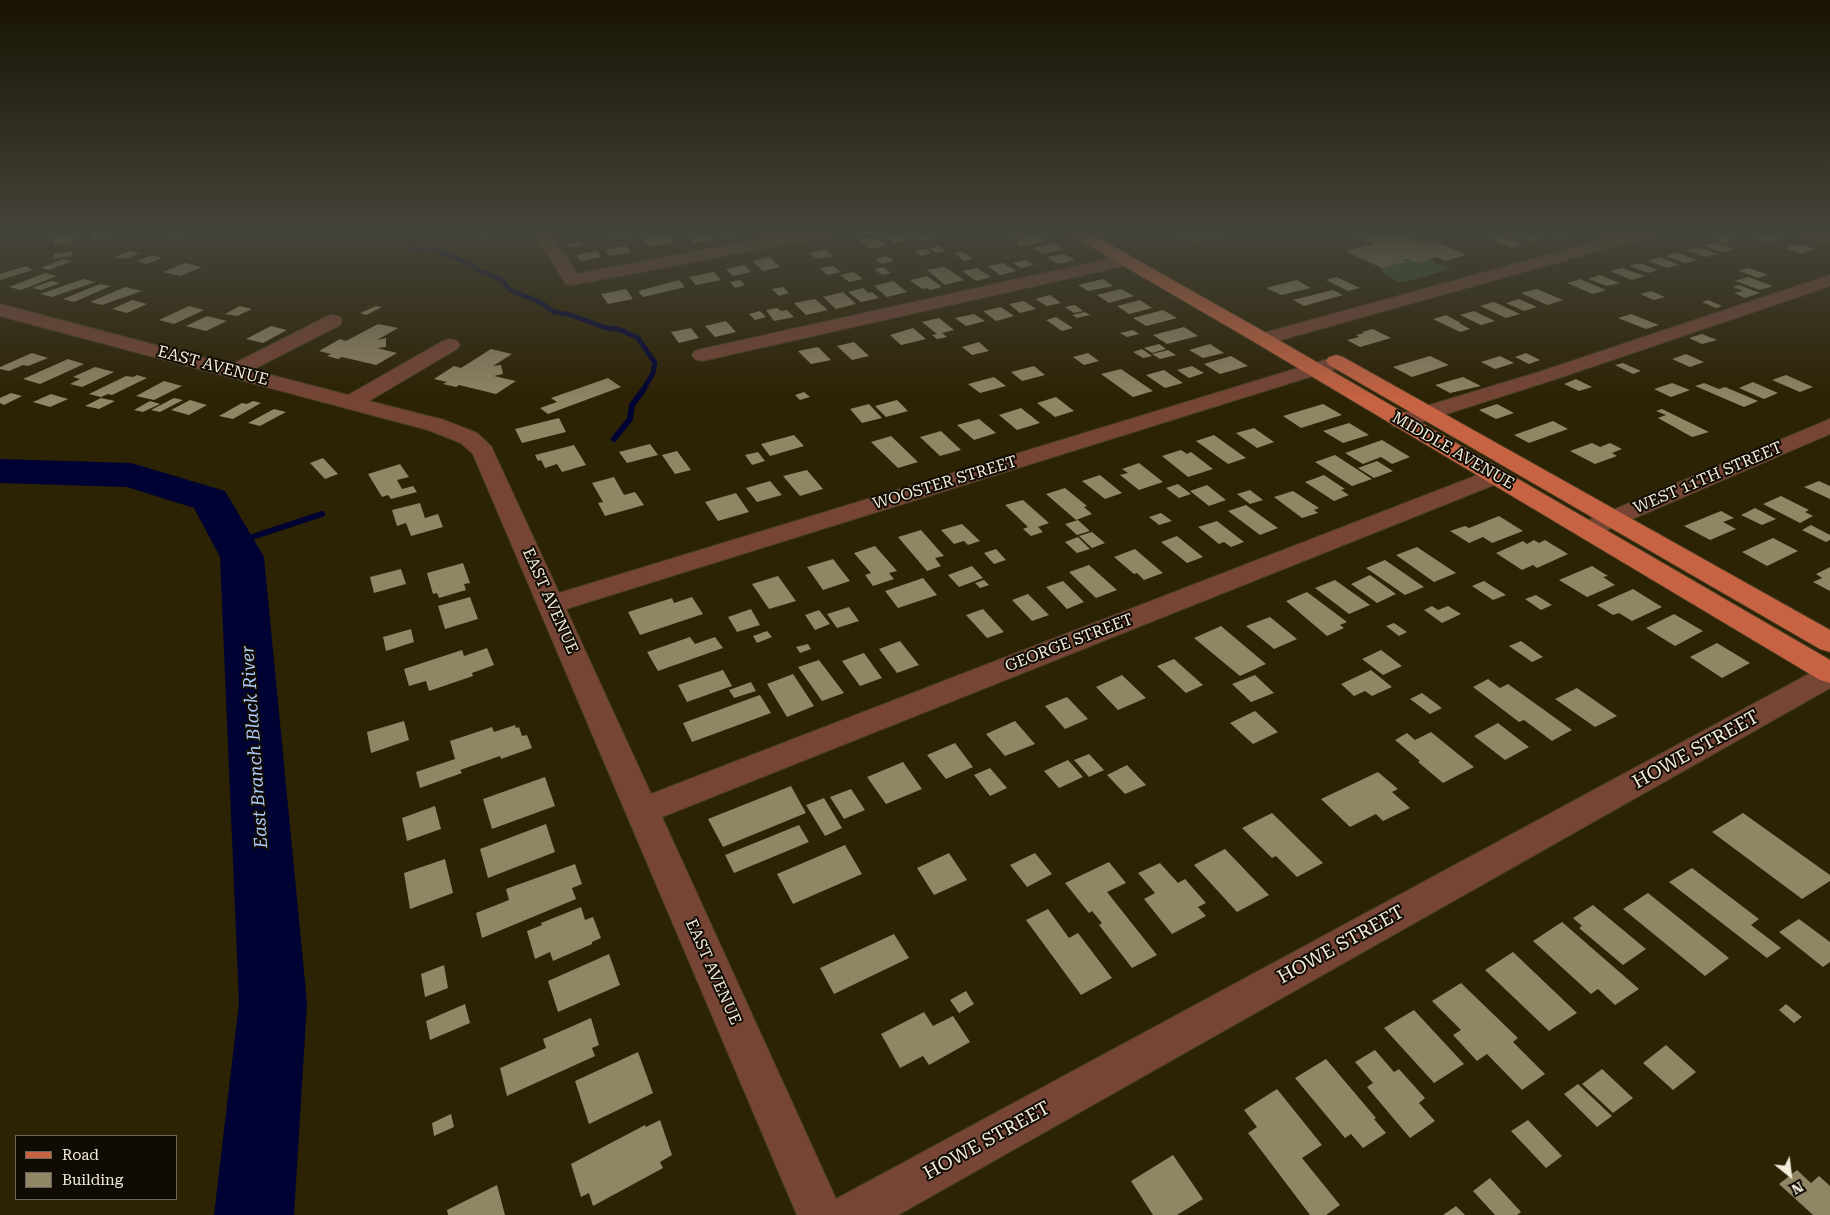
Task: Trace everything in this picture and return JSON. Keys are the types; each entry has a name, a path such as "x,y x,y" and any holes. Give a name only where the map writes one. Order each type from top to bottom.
{"main road":[{"name":"MIDDLE AVENUE","path":"1174,288 1830,674"},
{"name":"MIDDLE AVENUE","path":"1207,288 1830,642"}],"street":[{"path":"702,355 1002,288"},
{"path":"1263,339 1449,288"},
{"path":"1400,421 1546,376 1807,288"},
{"name":"EAST AVENUE","path":"0,310 436,424 469,438 482,450 552,604 820,1215"},
{"path":"234,371 333,321"},
{"path":"351,402 450,345"},
{"name":"WOOSTER STREET","path":"552,604 1338,362"},
{"name":"WEST 11TH STREET","path":"1586,530 1830,426"},
{"name":"GEORGE STREET","path":"642,811 1496,476"},
{"name":"HOWE STREET","path":"853,1215 1830,674"}],"building":[{"path":"12,288 27,288 21,290"},
{"path":"33,288 47,288 41,290"},
{"path":"58,288 79,288 52,297 40,294"},
{"path":"91,288 107,288 74,302 63,299"},
{"path":"123,288 142,291 102,305 90,302"},
{"path":"650,288 682,288 643,297 638,291"},
{"path":"784,288 789,293 779,296 772,289"},
{"path":"863,288 879,298 861,302 848,292"},
{"path":"876,288 902,288 907,292 887,297"},
{"path":"920,288 939,288 930,290 927,288"},
{"path":"1082,288 1104,288 1088,291"},
{"path":"1266,288 1310,288 1311,288 1281,295"},
{"path":"1341,288 1360,288 1348,291"},
{"path":"1578,288 1601,288 1606,290 1593,294"},
{"path":"1735,288 1746,288 1760,293 1745,298 1734,293 1743,291"},
{"path":"1754,288 1767,288 1760,290"},
{"path":"626,289 633,299 608,304 601,294"},
{"path":"1121,289 1134,296 1109,303 1097,295"},
{"path":"1537,289 1563,300 1547,305 1521,293"},
{"path":"1333,290 1343,295 1304,306 1293,300"},
{"path":"1651,291 1665,297 1654,300 1640,294"},
{"path":"843,292 856,304 836,309 823,297"},
{"path":"1050,295 1061,303 1047,306 1035,299"},
{"path":"815,299 828,310 806,315 794,303"},
{"path":"1519,299 1537,307 1524,311 1506,303"},
{"path":"132,300 147,304 127,313 112,309"},
{"path":"1140,300 1152,308 1129,314 1117,306"},
{"path":"1708,300 1722,306 1716,308 1702,302"},
{"path":"1024,301 1036,309 1020,313 1009,304"},
{"path":"1494,302 1520,314 1506,318 1480,306"},
{"path":"1075,305 1083,311 1074,313 1065,307"},
{"path":"189,306 204,310 174,324 159,320"},
{"path":"240,306 252,309 237,316 225,314"},
{"path":"376,306 382,307 366,315 360,313"},
{"path":"1001,307 1014,316 996,321 983,311"},
{"path":"777,308 781,311 787,310 794,317 774,321 766,310"},
{"path":"1163,310 1177,318 1146,326 1133,318"},
{"path":"760,311 766,317 755,320 749,314"},
{"path":"1474,311 1495,321 1481,325 1460,315"},
{"path":"1085,312 1090,315 1077,318 1072,315"},
{"path":"974,314 985,321 966,326 955,318"},
{"path":"1631,314 1659,325 1646,329 1618,318"},
{"path":"1446,315 1470,329 1460,332 1433,319"},
{"path":"207,316 227,321 206,331 186,326"},
{"path":"1056,317 1073,328 1062,331 1046,320"},
{"path":"939,318 954,330 942,333 947,337 937,339 932,335 937,334 922,322"},
{"path":"726,321 736,332 715,337 705,326"},
{"path":"378,324 398,328 377,340 386,338 386,347 377,348 397,353 376,365 342,357 338,359 327,356 331,354 319,351 340,339 346,341"},
{"path":"271,326 287,330 263,343 246,339"},
{"path":"1184,327 1198,336 1167,344 1153,335"},
{"path":"691,328 699,338 679,343 671,332"},
{"path":"913,328 926,339 901,345 890,335"},
{"path":"1373,329 1391,338 1360,347 1347,340 1359,337 1356,335"},
{"path":"1133,330 1139,334 1127,337 1120,333"},
{"path":"1702,334 1717,340 1702,344 1689,338"},
{"path":"854,342 869,356 852,360 837,346"},
{"path":"979,342 989,351 972,355 962,347"},
{"path":"1159,344 1166,349 1152,353 1144,348"},
{"path":"1210,344 1224,353 1203,358 1189,350"},
{"path":"818,347 831,360 811,364 798,351"},
{"path":"491,349 512,354 493,366 501,365 503,374 494,376 516,381 496,394 459,385 456,387 443,384 447,382 434,379 454,366 461,368"},
{"path":"1142,349 1152,356 1143,358 1133,352"},
{"path":"1168,350 1176,355 1160,359 1152,354"},
{"path":"32,353 48,358 9,371 0,369 0,367"},
{"path":"1088,353 1099,361 1084,365 1073,357"},
{"path":"1526,353 1540,360 1529,364 1515,357"},
{"path":"1686,354 1704,362 1690,367 1672,359"},
{"path":"1231,356 1248,366 1220,374 1204,364"},
{"path":"1430,356 1449,365 1412,377 1393,367"},
{"path":"1500,356 1514,363 1495,369 1481,362"},
{"path":"68,359 84,364 40,384 23,379"},
{"path":"1623,363 1641,371 1633,374 1615,365"},
{"path":"1034,366 1045,375 1022,381 1011,372"},
{"path":"1192,366 1204,373 1189,378 1177,370"},
{"path":"95,367 114,372 82,387 70,384 80,379 73,377"},
{"path":"1121,369 1153,391 1133,397 1101,374"},
{"path":"1164,370 1183,383 1165,388 1146,375"},
{"path":"137,375 147,378 112,395 108,394 101,397 89,394 126,376 133,377"},
{"path":"1786,375 1813,387 1800,392 1772,380"},
{"path":"994,377 1006,386 980,393 968,384"},
{"path":"1463,377 1481,386 1450,393 1435,385"},
{"path":"608,378 621,387 548,414 540,408 557,402 551,398"},
{"path":"1576,379 1592,387 1579,391 1564,384"},
{"path":"164,381 182,386 154,400 136,396"},
{"path":"1753,382 1778,393 1764,399 1739,388"},
{"path":"1672,383 1690,390 1671,397 1654,389"},
{"path":"1704,383 1719,389 1725,387 1758,401 1744,407 1695,386"},
{"path":"804,392 810,397 800,400 795,395"},
{"path":"11,393 22,396 4,405 0,403 0,398"},
{"path":"51,394 68,399 50,407 33,402"},
{"path":"1056,397 1074,411 1055,417 1037,403"},
{"path":"101,398 115,401 99,409 85,406"},
{"path":"174,398 183,400 160,412 151,410"},
{"path":"190,400 207,405 189,415 171,410"},
{"path":"897,400 908,411 886,417 875,406"},
{"path":"150,401 160,404 143,412 134,410"},
{"path":"253,401 261,403 233,419 219,416 242,403 247,404"},
{"path":"869,404 882,418 862,423 850,409"},
{"path":"1323,404 1342,415 1301,428 1283,416"},
{"path":"1497,404 1514,413 1496,419 1479,410"},
{"path":"1021,408 1040,423 1017,430 999,415"},
{"path":"274,409 286,412 260,426 248,423"},
{"path":"1662,409 1709,432 1692,437 1658,418 1666,415 1656,411"},
{"path":"559,418 566,432 522,443 515,429"},
{"path":"979,419 996,433 974,440 957,425"},
{"path":"1553,421 1568,429 1529,443 1514,435"},
{"path":"1349,423 1369,435 1343,443 1323,431"},
{"path":"1254,428 1274,442 1257,448 1236,433"},
{"path":"941,431 961,450 940,456 920,437"},
{"path":"794,435 804,446 770,456 761,444"},
{"path":"1214,435 1246,458 1228,464 1196,441"},
{"path":"891,436 918,462 898,468 871,442"},
{"path":"1382,440 1410,457 1392,464 1381,457 1363,464 1345,453"},
{"path":"1592,443 1600,447 1610,443 1622,449 1612,453 1617,456 1595,464 1570,451"},
{"path":"650,444 658,455 627,463 619,452"},
{"path":"574,445 586,465 562,472 557,464 545,468 541,460 538,461 535,455"},
{"path":"1181,450 1187,454 1191,452 1213,469 1188,477 1162,456"},
{"path":"677,451 691,470 675,474 662,455"},
{"path":"758,452 765,461 752,465 745,455"},
{"path":"1335,455 1372,479 1352,486 1315,462"},
{"path":"323,458 338,474 325,479 310,463"},
{"path":"1377,461 1393,471 1374,478 1358,468"},
{"path":"1139,463 1163,482 1139,490 1120,475 1128,473 1122,469"},
{"path":"400,464 409,477 397,480 402,489 413,486 417,492 391,499 388,495 382,497 368,474"},
{"path":"807,470 823,489 800,496 783,476"},
{"path":"1100,475 1122,493 1105,499 1082,481"},
{"path":"1324,475 1345,489 1341,490 1349,495 1334,501 1305,482"},
{"path":"614,477 624,495 635,492 644,505 605,516 598,503 603,502 592,483"},
{"path":"770,481 782,495 757,502 746,488"},
{"path":"1819,481 1830,486 1830,499 1804,487"},
{"path":"1178,484 1191,494 1179,498 1166,488"},
{"path":"1207,485 1226,500 1209,506 1190,491"},
{"path":"1065,488 1087,506 1084,507 1092,514 1076,520 1046,494"},
{"path":"1250,490 1263,500 1250,504 1237,494"},
{"path":"1293,491 1319,508 1314,510 1318,513 1302,518 1274,497"},
{"path":"736,493 749,512 718,521 705,502"},
{"path":"1781,496 1809,510 1805,512 1813,516 1800,523 1763,504"},
{"path":"1023,500 1049,523 1038,527 1043,532 1031,536 1023,529 1028,527 1005,505"},
{"path":"420,503 425,518 438,514 443,527 411,536 406,523 397,526 392,510"},
{"path":"1246,505 1278,528 1260,535 1228,511"},
{"path":"1755,508 1776,519 1762,525 1741,515"},
{"path":"1721,511 1734,518 1723,522 1736,529 1710,540 1684,526"},
{"path":"1161,513 1172,521 1159,525 1149,517"},
{"path":"1499,516 1523,531 1492,543 1483,537 1469,543 1450,531 1465,526 1469,528"},
{"path":"1078,520 1090,531 1077,535 1065,524"},
{"path":"1217,521 1244,542 1231,547 1224,542 1219,544 1198,527"},
{"path":"962,524 980,541 968,545 964,541 954,544 941,530"},
{"path":"1811,525 1830,535 1830,540 1826,542 1802,530"},
{"path":"921,530 944,556 935,558 941,566 927,571 898,537"},
{"path":"1092,532 1105,543 1092,548 1079,536"},
{"path":"1177,536 1203,557 1187,563 1161,542"},
{"path":"1078,537 1090,549 1077,553 1065,542"},
{"path":"1773,538 1798,551 1767,566 1742,552"},
{"path":"1534,540 1539,543 1545,540 1568,554 1537,568 1533,565 1522,570 1496,553 1523,541 1527,544"},
{"path":"875,546 897,571 889,573 894,579 873,586 865,575 871,573 854,553"},
{"path":"1417,547 1456,573 1434,582 1396,555"},
{"path":"996,549 1006,560 994,564 984,553"},
{"path":"1135,549 1163,573 1144,580 1114,557"},
{"path":"833,559 850,581 823,590 807,567"},
{"path":"1385,560 1424,587 1405,595 1366,568"},
{"path":"463,563 470,583 464,584 466,590 439,598 437,593 433,594 427,573"},
{"path":"1089,565 1117,590 1096,598 1069,572"},
{"path":"972,566 983,578 959,587 948,575"},
{"path":"1592,566 1608,576 1603,577 1615,585 1587,597 1559,580"},
{"path":"1830,567 1830,591 1813,582 1822,578 1816,574"},
{"path":"401,569 406,584 374,593 370,577"},
{"path":"1370,575 1396,594 1377,603 1351,584"},
{"path":"778,576 796,601 769,609 752,584"},
{"path":"923,578 937,595 898,608 885,591"},
{"path":"984,580 989,585 980,588 975,583"},
{"path":"1335,580 1370,605 1349,614 1315,588"},
{"path":"1063,581 1084,602 1067,609 1046,587"},
{"path":"1484,581 1506,595 1493,600 1472,586"},
{"path":"1633,589 1662,607 1632,621 1619,613 1613,615 1597,605"},
{"path":"1307,592 1347,622 1340,625 1344,628 1327,636 1286,601"},
{"path":"1028,594 1049,615 1032,621 1012,600"},
{"path":"1536,595 1552,605 1541,610 1525,599"},
{"path":"470,597 478,619 445,629 438,606"},
{"path":"692,597 703,614 640,635 628,612 672,598 674,603"},
{"path":"1432,606 1438,610 1448,606 1461,614 1442,623 1424,610"},
{"path":"849,607 859,621 837,628 827,614"},
{"path":"751,609 760,625 737,632 728,617"},
{"path":"983,609 1004,632 987,638 966,615"},
{"path":"819,610 830,624 815,630 805,615"},
{"path":"1674,614 1703,631 1675,646 1646,628"},
{"path":"1270,617 1297,639 1274,649 1246,626"},
{"path":"1394,623 1407,632 1399,636 1386,626"},
{"path":"1221,626 1266,664 1240,676 1194,638"},
{"path":"411,629 414,642 386,651 383,637"},
{"path":"767,631 772,637 757,643 753,636"},
{"path":"690,637 695,644 715,637 723,648 658,671 647,652"},
{"path":"900,641 919,665 897,673 879,649"},
{"path":"1521,641 1543,657 1532,662 1509,646"},
{"path":"1717,643 1750,663 1722,678 1690,657"},
{"path":"808,644 811,649 800,653 796,647"},
{"path":"487,648 494,665 472,673 473,676 429,691 426,681 409,686 404,669 462,650 464,656"},
{"path":"1381,650 1402,666 1383,675 1362,659"},
{"path":"864,653 882,678 860,686 842,661"},
{"path":"1174,659 1203,685 1186,693 1157,666"},
{"path":"819,660 844,693 822,701 798,667"},
{"path":"723,670 732,686 687,702 678,685"},
{"path":"1371,670 1392,687 1372,696 1365,691 1354,696 1341,684"},
{"path":"793,674 814,706 787,717 767,684"},
{"path":"1122,675 1146,698 1118,710 1096,687"},
{"path":"1255,675 1274,693 1251,702 1232,684"},
{"path":"1488,679 1500,688 1508,684 1572,730 1552,741 1524,720 1519,722 1473,687"},
{"path":"751,682 756,691 734,698 729,690"},
{"path":"1577,688 1617,716 1595,727 1555,699"},
{"path":"1422,693 1442,708 1430,714 1410,699"},
{"path":"760,695 771,713 692,742 683,723"},
{"path":"1067,697 1088,719 1065,729 1045,706"},
{"path":"1255,711 1278,732 1253,744 1230,723"},
{"path":"404,721 409,740 371,753 367,732"},
{"path":"1015,721 1035,744 1005,756 986,734"},
{"path":"1498,723 1529,747 1505,760 1474,736"},
{"path":"515,725 516,728 519,727 522,736 527,735 532,748 501,759 500,756 460,770 462,773 420,788 416,772 455,759 450,741 492,727 494,732"},
{"path":"1431,732 1474,767 1443,783 1395,740 1407,733 1415,740"},
{"path":"955,743 973,767 946,779 927,755"},
{"path":"1089,754 1104,770 1089,777 1074,760"},
{"path":"1068,760 1083,777 1059,788 1044,771"},
{"path":"903,762 922,789 886,804 867,777"},
{"path":"1127,765 1146,785 1125,794 1107,775"},
{"path":"990,768 1007,788 990,796 974,775"},
{"path":"1378,772 1398,789 1392,792 1410,808 1383,821 1376,814 1350,827 1321,799"},
{"path":"545,777 555,806 492,829 483,799"},
{"path":"791,786 806,813 723,847 708,819"},
{"path":"851,789 865,810 844,819 830,797"},
{"path":"824,798 842,828 825,836 806,805"},
{"path":"435,806 441,829 407,841 402,818"},
{"path":"1272,813 1323,863 1297,877 1276,856 1272,858 1242,828"},
{"path":"1743,813 1830,875 1830,881 1802,899 1712,832"},
{"path":"546,824 555,852 488,878 480,849"},
{"path":"799,825 809,842 734,873 725,855"},
{"path":"845,845 862,874 793,904 777,874"},
{"path":"1225,849 1269,895 1237,912 1194,865"},
{"path":"949,853 967,880 934,895 917,868"},
{"path":"1035,853 1052,874 1027,887 1010,865"},
{"path":"445,859 453,893 410,909 404,873"},
{"path":"1109,862 1126,883 1107,892 1157,955 1132,968 1099,925 1102,923 1092,911 1089,913 1065,883"},
{"path":"1160,863 1178,883 1185,879 1206,903 1198,907 1206,916 1172,934 1144,899 1155,893 1138,873"},
{"path":"575,864 582,884 572,888 576,899 482,938 476,913 509,900 506,889"},
{"path":"1692,868 1759,919 1751,925 1781,948 1767,958 1669,882"},
{"path":"1648,893 1729,958 1705,976 1623,909"},
{"path":"1593,905 1646,949 1623,965 1579,928 1582,926 1573,918"},
{"path":"581,907 585,920 593,917 601,938 592,942 592,944 553,961 550,952 535,959 527,931 542,925 541,923"},
{"path":"1048,909 1069,938 1078,933 1112,978 1081,995 1026,920"},
{"path":"1799,919 1830,942 1830,962 1823,967 1779,932"},
{"path":"1562,922 1639,989 1615,1005 1598,989 1591,994 1533,941"},
{"path":"894,934 909,958 834,994 820,968"},
{"path":"1513,952 1577,1013 1549,1031 1485,970"},
{"path":"609,954 620,985 558,1012 548,981"},
{"path":"444,965 448,988 425,997 421,974"},
{"path":"1461,983 1518,1038 1513,1042 1545,1074 1522,1090 1487,1054 1477,1061 1453,1035 1461,1030 1432,1001"},
{"path":"966,991 974,1004 959,1013 950,1000"},
{"path":"465,1004 470,1023 430,1040 426,1021"},
{"path":"1786,1004 1802,1017 1794,1023 1779,1010"},
{"path":"1414,1010 1464,1064 1434,1083 1384,1028"},
{"path":"924,1012 933,1026 953,1016 970,1042 929,1065 923,1056 900,1068 881,1034"},
{"path":"591,1018 599,1045 592,1048 595,1056 507,1096 500,1068 546,1048 543,1039"},
{"path":"1666,1045 1696,1072 1673,1090 1643,1063"},
{"path":"1375,1050 1394,1072 1399,1069 1425,1098 1419,1103 1435,1121 1410,1138 1367,1087 1373,1083 1355,1062"},
{"path":"638,1052 653,1093 589,1124 575,1081"},
{"path":"1326,1059 1376,1118 1374,1119 1386,1133 1363,1148 1351,1134 1345,1138 1295,1078"},
{"path":"1602,1069 1633,1098 1613,1113 1582,1084"},
{"path":"1578,1084 1612,1116 1597,1127 1564,1094"},
{"path":"1277,1089 1322,1145 1302,1158 1340,1205 1326,1215 1310,1215 1248,1133 1257,1127 1244,1110"},
{"path":"451,1114 454,1127 434,1136 432,1123"},
{"path":"660,1120 672,1155 660,1162 663,1168 593,1206 589,1193 581,1197 571,1164 645,1125 646,1127"},
{"path":"1528,1120 1562,1156 1546,1168 1511,1131"},
{"path":"1173,1155 1203,1199 1177,1215 1153,1215 1131,1181"},
{"path":"1797,1170 1811,1183 1819,1176 1830,1186 1830,1215 1813,1215 1779,1184"},
{"path":"1490,1178 1521,1212 1517,1215 1495,1215 1473,1191"},
{"path":"497,1185 505,1215 448,1215 447,1210"},
{"path":"1456,1206 1465,1215 1443,1215"}],"waterway":[{"path":"508,288 540,302 554,312 571,315 603,327 621,330 638,338 655,363 653,373 643,390"},
{"path":"614,439 630,419 632,405 644,389"},
{"name":"East Branch Black River","path":"0,471 131,475 210,500 242,557 273,1003 254,1215"},
{"path":"234,543 322,514"}]}
